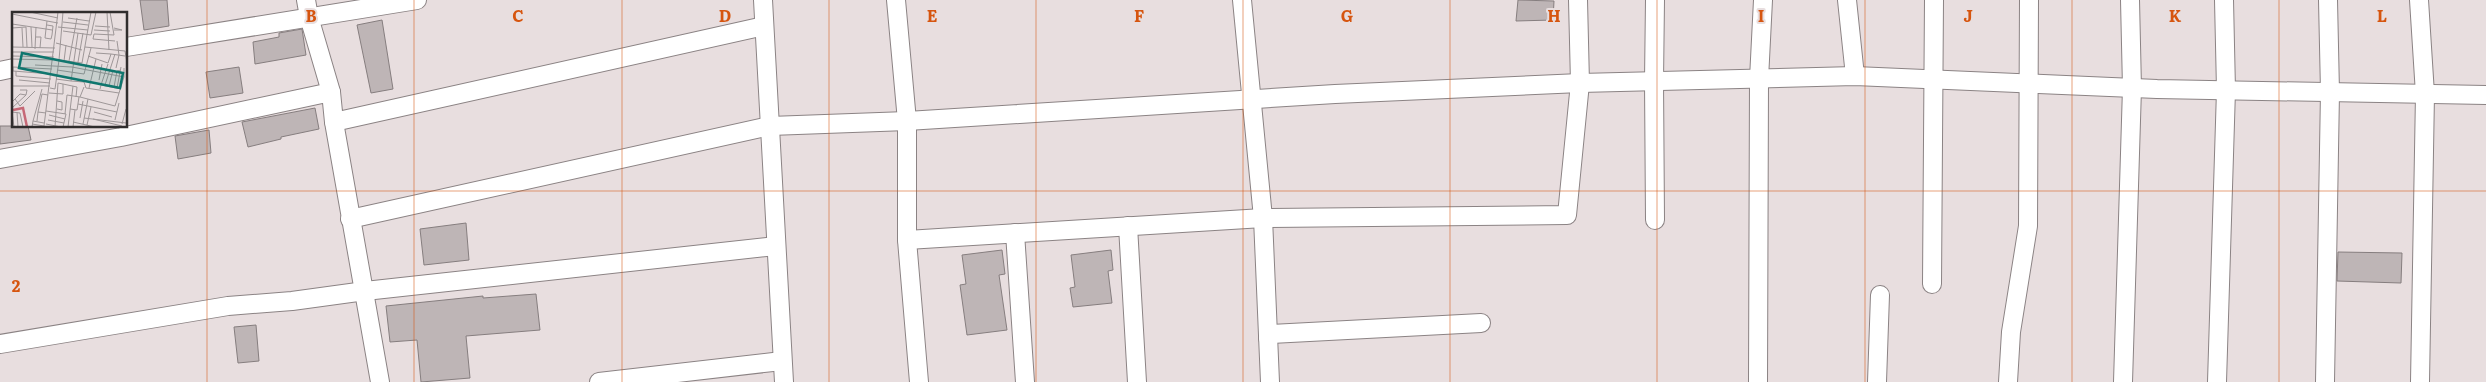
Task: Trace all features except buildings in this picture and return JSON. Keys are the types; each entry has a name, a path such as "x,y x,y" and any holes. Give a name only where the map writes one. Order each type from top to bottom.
{"street":[{"path":"128,47 307,9 417,0"},
{"path":"763,0 784,382"},
{"path":"896,0 907,121 908,240 919,382"},
{"path":"1242,0 1263,218 1270,382"},
{"path":"908,240 1263,218 1567,215 1580,83 1578,0"},
{"path":"1655,0 1656,220"},
{"path":"1758,382 1759,79 1762,0"},
{"path":"1847,0 1855,76"},
{"path":"1932,284 1934,0"},
{"path":"2008,382 2011,332 2028,226 2029,0"},
{"path":"2123,382 2132,88 2130,0"},
{"path":"2216,382 2226,90 2224,0"},
{"path":"2325,382 2330,92 2328,0"},
{"path":"2419,0 2425,94 2420,382"},
{"path":"307,9 332,92 334,122 350,219 365,291 380,382"},
{"path":"334,122 764,26"},
{"path":"350,219 770,126 907,121 1252,99 1580,83 1855,76 2132,88 2486,94"},
{"path":"0,159 121,137 332,92"},
{"path":"1128,226 1137,382"},
{"path":"1015,233 1025,382"},
{"path":"0,344 228,306 292,302 365,291 776,246"},
{"path":"1877,382 1880,295"},
{"path":"1268,338 1271,334 1481,323"},
{"path":"599,382 782,361"}]}
